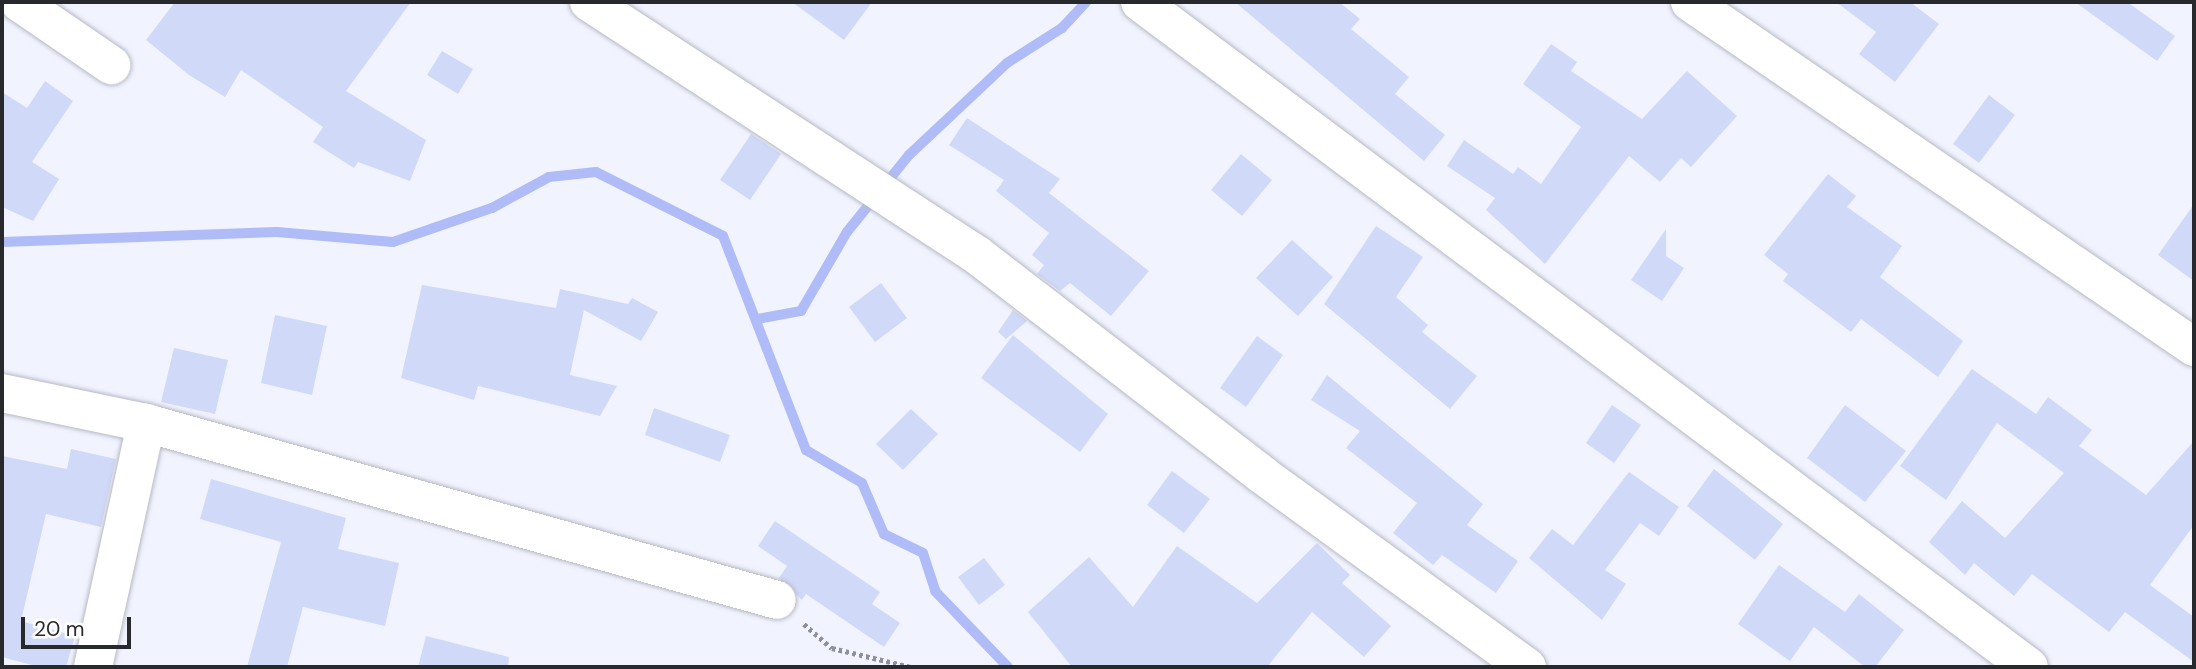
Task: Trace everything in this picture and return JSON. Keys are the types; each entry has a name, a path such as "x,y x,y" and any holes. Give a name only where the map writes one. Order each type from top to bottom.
{"street":[{"path":"19,2 111,65"},
{"path":"589,2 977,254 1261,474 1527,667"},
{"path":"1140,2 2029,667"},
{"path":"1690,2 2194,347"},
{"path":"2,393 146,423 776,600"},
{"path":"93,667 146,423"}],"path":[{"path":"776,600 832,648 911,667"}],"building":[{"path":"175,2 411,2 346,91 426,140 410,181 358,162 354,168 313,142 323,127 241,70 225,97 189,75 146,40"},
{"path":"792,2 872,2 844,40"},
{"path":"1235,2 1339,2 1360,19 1351,29 1409,77 1395,94 1445,135 1424,161"},
{"path":"1836,2 1910,2 1939,24 1895,82 1859,54 1876,32"},
{"path":"2075,2 2127,2 2175,36 2157,61"},
{"path":"1551,44 1577,62 1571,71 1642,119 1687,71 1737,116 1691,167 1681,158 1660,182 1629,156 1545,264 1486,210 1495,198 1447,166 1464,140 1513,174 1518,167 1541,184 1581,127 1523,84"},
{"path":"442,51 473,69 458,94 427,75"},
{"path":"45,81 73,101 32,162 59,179 33,221 2,207 2,92 27,108"},
{"path":"1989,95 2015,115 1979,163 1953,144"},
{"path":"967,118 1060,179 1049,193 1149,271 1111,316 1070,283 1060,291 1037,274 1044,265 1032,255 1049,233 996,191 1004,180 949,145"},
{"path":"751,134 781,154 750,200 720,180"},
{"path":"1241,154 1272,180 1242,216 1211,190"},
{"path":"1828,174 1856,196 1847,207 1902,246 1880,277 1963,341 1938,377 1861,319 1851,332 1783,281 1788,274 1764,255"},
{"path":"2194,204 2194,281 2158,255"},
{"path":"1376,226 1423,257 1396,297 1428,325 1422,332 1477,376 1450,409 1324,304"},
{"path":"1666,229 1666,256 1684,268 1662,301 1631,280"},
{"path":"1292,240 1333,277 1298,316 1256,278"},
{"path":"881,283 907,318 875,342 849,307"},
{"path":"422,285 556,308 560,289 628,304 632,298 658,312 641,341 584,310 570,375 617,386 600,416 478,386 474,400 401,378"},
{"path":"1013,310 1027,321 1006,339 998,332"},
{"path":"275,315 327,326 312,395 261,383"},
{"path":"1013,335 1108,414 1080,452 981,378"},
{"path":"1257,336 1283,355 1246,407 1220,388"},
{"path":"174,348 228,360 215,414 161,402"},
{"path":"1972,369 2036,414 2048,397 2092,430 2079,446 2146,495 2194,441 2194,525 2150,585 2194,617 2194,662 2125,612 2109,632 2032,574 2014,596 1974,563 1965,575 1929,542 1962,501 2005,538 2064,473 1997,423 1946,500 1900,466"},
{"path":"1327,375 1483,504 1467,525 1518,561 1496,593 1442,555 1433,565 1393,533 1417,503 1346,448 1360,431 1311,400"},
{"path":"1612,405 1641,425 1614,463 1586,443"},
{"path":"1845,405 1906,451 1865,502 1807,458"},
{"path":"654,408 730,435 720,462 645,435"},
{"path":"911,409 938,434 903,470 876,444"},
{"path":"71,449 116,459 101,527 46,514 21,621 75,636 66,667 39,667 2,657 2,456 67,469"},
{"path":"1714,469 1783,524 1755,560 1687,506"},
{"path":"1172,471 1210,499 1184,533 1147,505"},
{"path":"1629,472 1679,507 1659,536 1640,523 1605,570 1626,584 1602,620 1529,558 1552,529 1573,545"},
{"path":"211,479 346,518 338,549 399,563 385,626 303,607 287,667 247,667 281,542 200,519"},
{"path":"775,521 880,592 872,604 900,623 884,647 806,594 802,600 779,578 787,566 758,546"},
{"path":"1317,543 1350,575 1342,583 1391,626 1364,657 1312,612 1267,667 1072,667 1028,612 1089,557 1133,607 1177,546 1257,603"},
{"path":"984,558 1005,585 979,605 958,577"},
{"path":"1779,565 1845,612 1859,594 1904,630 1875,667 1865,667 1814,627 1790,661 1738,624"},
{"path":"426,636 509,657 508,667 418,667"}],"waterway":[{"path":"757,319 801,311 847,232 909,155 1007,63 1062,28 1086,2"},
{"path":"2,242 277,232 393,242 492,208 549,177 596,172 723,236 806,450 862,483 884,534 923,553 935,591 1008,667"}]}
